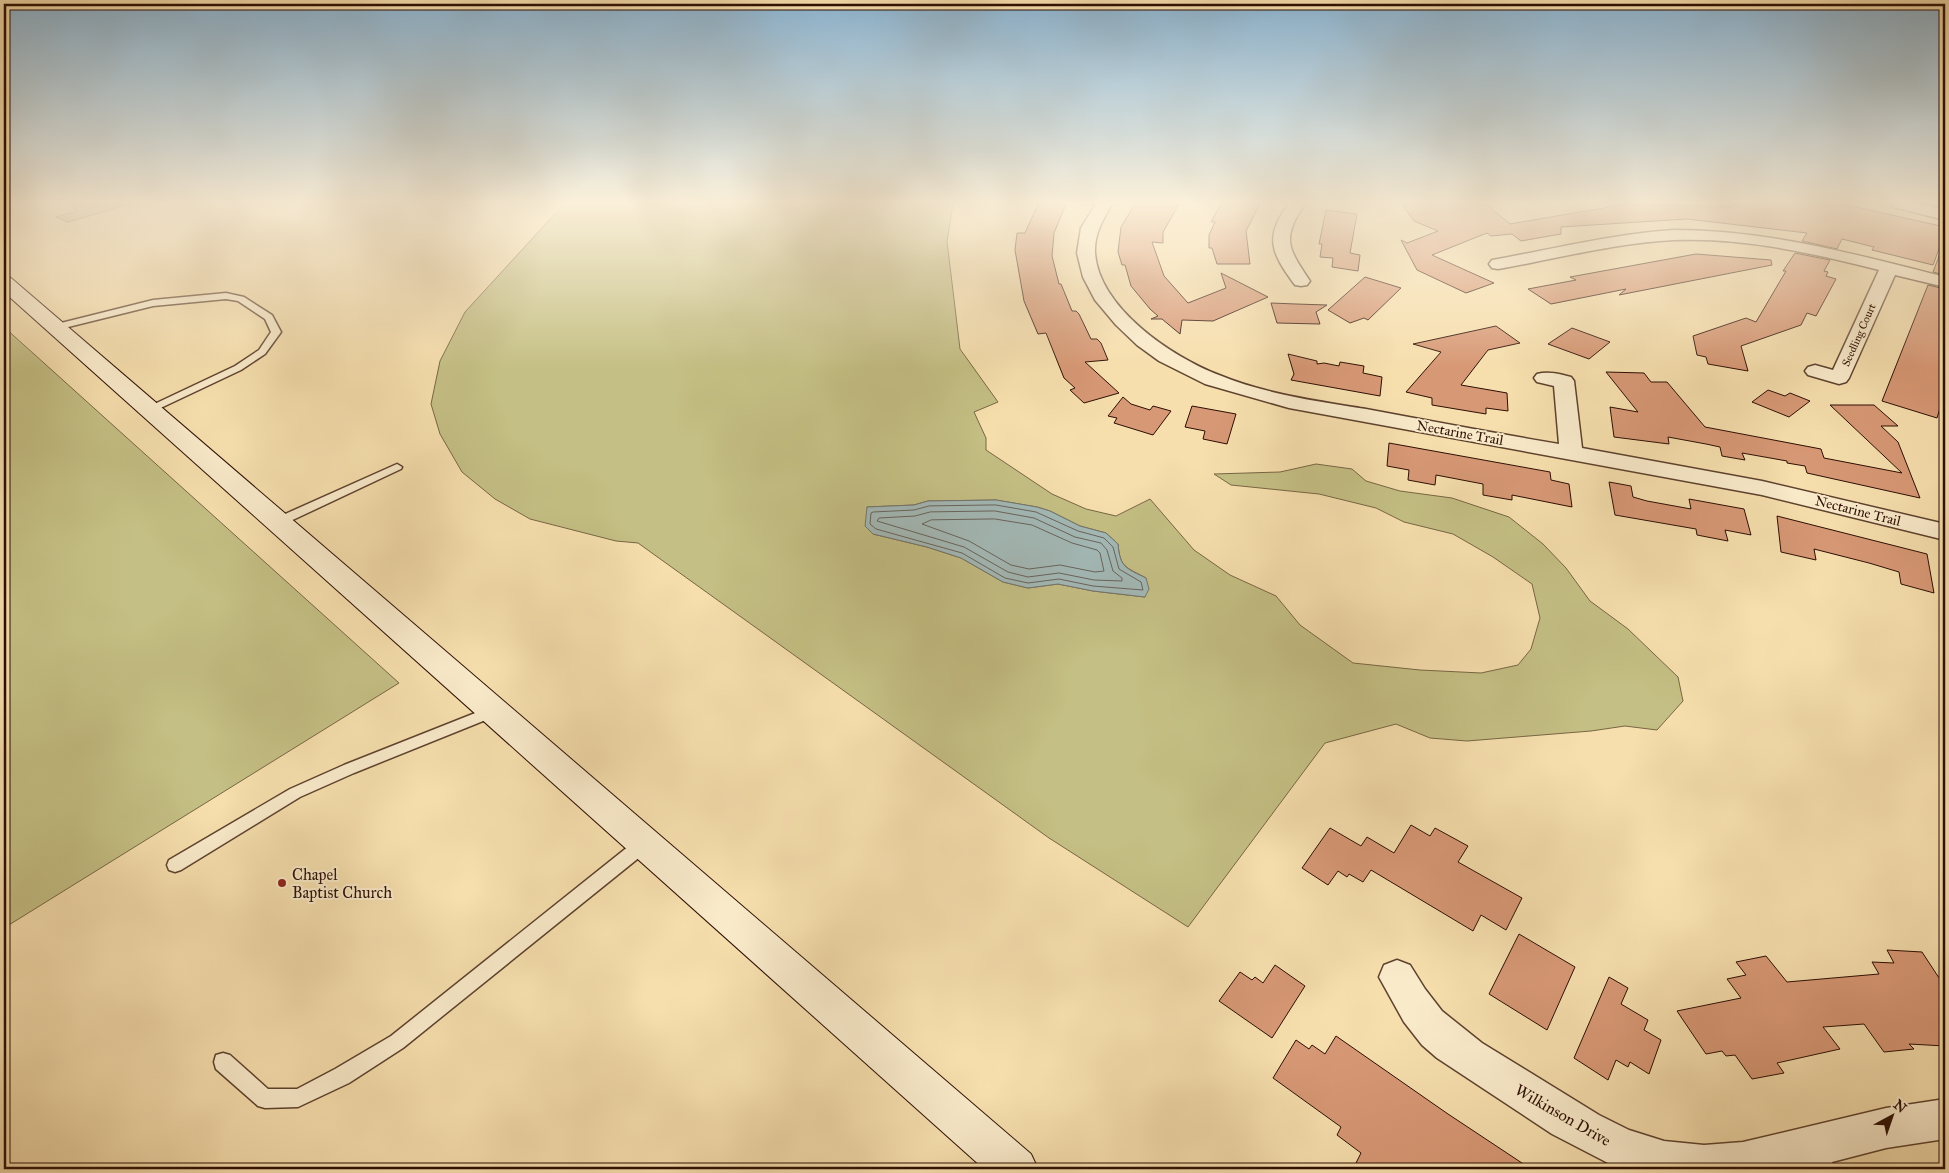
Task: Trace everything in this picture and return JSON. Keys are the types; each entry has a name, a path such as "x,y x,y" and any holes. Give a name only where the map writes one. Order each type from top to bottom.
{"main road":[{"path":"4,282 1016,1169"}],"street":[{"name":"Nectarine Trail","path":"1087,259 1090,273 1096,287 1126,324 1149,345 1189,370 1241,390 1289,402 1762,488 1945,532"},
{"path":"1284,259 1301,281"},
{"path":"1498,264 1527,259"},
{"path":"1851,259 1945,282"},
{"name":"Seedling Court","path":"1815,371 1839,378 1889,268"},
{"path":"1544,378 1564,381 1571,453"},
{"name":"Wilkinson Drive","path":"1397,977 1408,997 1442,1037 1576,1126 1610,1144 1640,1156 1666,1162 1711,1166 1807,1160 1886,1128 1945,1119"}],"lane":[{"path":"56,328 153,303 226,296 241,299 269,317 276,332 262,352 238,368 150,410"},
{"path":"278,522 397,467"},
{"path":"175,865 295,793 348,768 493,711"},
{"path":"223,1062 265,1099 298,1098 342,1076 397,1042 644,843"}],"shaded area":[{"path":"514,259 949,259 960,349 998,402 974,412 986,438 986,450 1052,494 1086,509 1116,516 1150,499 1194,550 1230,575 1276,596 1300,625 1353,663 1420,670 1481,673 1518,665 1531,649 1540,618 1532,584 1493,557 1453,534 1404,522 1376,508 1319,494 1231,485 1214,474 1280,472 1316,464 1352,469 1366,481 1400,491 1452,498 1509,517 1543,544 1566,568 1590,601 1628,629 1678,677 1683,701 1657,730 1625,726 1591,731 1467,741 1430,738 1396,724 1325,743 1188,927 1049,838 638,543 616,541 530,519 495,499 462,472 440,434 431,404 440,361 465,312","holes":["996,500 1050,511 1080,526 1106,533 1118,544 1120,558 1125,566 1146,578 1145,597 1093,591 1058,584 1028,588 1003,582 961,558 927,547 873,534 867,507 914,505 928,501"]},
{"path":"4,327 399,683 4,928"}],"water":[{"path":"996,500 1037,507 1050,511 1080,526 1106,533 1118,544 1122,563 1133,572 1146,578 1149,589 1145,597 1093,591 1058,584 1028,588 1003,582 961,558 927,547 873,534 865,526 867,507 914,505 928,501"}],"building":[{"path":"1017,259 1053,259 1059,284 1061,284 1072,311 1076,311 1079,314 1091,339 1097,339 1101,343 1108,360 1085,362 1119,393 1084,403 1070,390 1075,388 1064,378 1046,333 1038,334 1024,301"},
{"path":"1120,259 1158,259 1164,276 1188,303 1226,288 1221,273 1268,297 1213,321 1182,320 1180,334 1162,319 1151,319 1158,316 1131,286 1125,265 1122,265"},
{"path":"1215,259 1249,259 1250,264 1217,264"},
{"path":"1333,259 1360,259 1358,271 1332,267"},
{"path":"1411,259 1440,259 1494,283 1466,293 1417,270"},
{"path":"1670,259 1755,259 1771,260 1772,265 1619,295 1626,289 1551,304 1528,289 1576,280 1570,277"},
{"path":"1791,259 1830,260 1824,271 1828,272 1826,276 1836,279 1816,316 1807,313 1801,325 1741,346 1748,371 1708,364 1706,357 1697,355 1693,336 1746,318 1756,322 1786,271 1783,271"},
{"path":"1908,259 1935,259 1933,265"},
{"path":"1938,259 1945,259 1945,275 1933,272"},
{"path":"1365,277 1401,288 1368,320 1364,318 1350,323 1328,310"},
{"path":"1928,285 1945,289 1945,392 1937,418 1882,401"},
{"path":"1271,303 1327,305 1316,312 1320,324 1277,323"},
{"path":"1496,326 1520,343 1488,350 1461,385 1507,393 1508,411 1486,408 1486,414 1432,405 1432,398 1406,392 1441,352 1413,344"},
{"path":"1572,328 1610,342 1589,359 1548,344"},
{"path":"1288,354 1317,361 1317,364 1324,363 1339,366 1340,362 1364,366 1363,373 1382,377 1380,396 1291,380 1294,374"},
{"path":"1606,372 1644,373 1651,382 1667,382 1705,427 1821,449 1824,458 1902,473 1830,405 1874,405 1898,426 1881,426 1898,442 1920,498 1807,473 1805,466 1787,463 1787,461 1742,453 1745,460 1722,456 1720,447 1706,444 1668,437 1669,444 1614,437 1610,407 1638,412"},
{"path":"1768,390 1785,396 1790,393 1810,401 1789,417 1752,402"},
{"path":"1123,397 1131,404 1150,410 1153,406 1171,411 1153,435 1114,423 1117,418 1108,416"},
{"path":"1192,406 1236,414 1227,444 1203,439 1205,431 1185,427"},
{"path":"1389,443 1550,472 1551,480 1569,484 1572,507 1512,495 1512,500 1483,495 1483,484 1436,475 1435,485 1408,480 1409,470 1387,466"},
{"path":"1609,482 1631,486 1633,497 1647,501 1691,509 1689,499 1744,509 1751,535 1725,530 1728,541 1697,535 1696,529 1615,515"},
{"path":"1777,516 1927,554 1934,593 1901,584 1899,572 1869,563 1814,549 1816,560 1781,552"},
{"path":"1411,825 1430,836 1435,828 1468,846 1458,862 1522,898 1506,930 1481,915 1473,931 1371,870 1363,882 1349,874 1347,877 1338,871 1328,885 1302,868 1330,828 1361,846 1367,837 1394,853"},
{"path":"1519,934 1575,967 1547,1030 1489,994"},
{"path":"1887,950 1922,952 1945,987 1945,1046 1909,1044 1914,1049 1884,1052 1864,1024 1823,1027 1840,1049 1777,1063 1784,1073 1752,1079 1735,1055 1726,1056 1722,1051 1706,1054 1677,1011 1741,998 1727,979 1746,975 1736,962 1766,956 1787,982 1879,974 1872,962 1894,963"},
{"path":"1275,965 1305,986 1272,1038 1219,1001 1240,972 1252,980 1255,977 1263,983"},
{"path":"1609,977 1628,988 1621,1004 1648,1020 1644,1030 1661,1040 1649,1074 1630,1062 1628,1067 1616,1060 1608,1080 1574,1058"},
{"path":"1336,1036 1531,1169 1353,1169 1361,1153 1337,1135 1341,1127 1273,1078 1296,1040 1309,1049 1312,1045 1325,1054"}],"place":[{"name":"Chapel Baptist Church","path":"282,883"}]}
